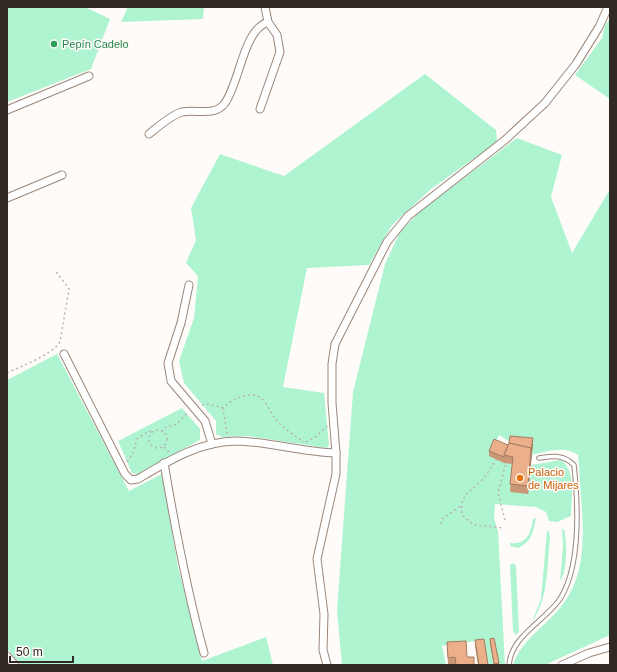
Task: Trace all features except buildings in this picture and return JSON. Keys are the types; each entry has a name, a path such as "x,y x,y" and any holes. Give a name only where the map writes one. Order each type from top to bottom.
{"street":[{"path":"260,109 280,52 277,35 268,22 265,7"},
{"path":"327,665 323,650 324,614 316,559 336,474 332,403 332,364 335,344 388,242 408,216 505,140 545,103 576,64 599,27 608,7"},
{"path":"149,134 182,112 207,112 218,109 225,104 234,86 249,42 254,32 262,24 268,22"},
{"path":"7,110 89,76"},
{"path":"7,198 62,175"},
{"path":"189,285 181,323 168,363 171,381 205,421 212,444"},
{"path":"64,354 129,479 134,480 188,452 212,444 226,442 252,443 336,453"},
{"path":"164,464 189,597 204,653"},
{"path":"562,665 589,653 610,647"},
{"path":"7,656 15,665"}],"lane":[{"path":"509,665 510,656 522,637 543,618 559,599 569,582 577,525 574,465 568,459 561,456 539,458"}],"path":[{"path":"7,373 45,354 55,348 60,342 69,289 55,270"},
{"path":"226,442 223,408 229,402 243,396 259,397 264,401 278,422 306,443"},
{"path":"302,450 306,443 317,436 333,419"},
{"path":"122,468 133,453 137,439 149,431 159,431 166,436 167,442 164,446 158,448 152,446 150,438 153,432"},
{"path":"496,459 479,483 468,491 462,505 462,515 474,526 503,528"},
{"path":"504,520 498,493 506,463"},
{"path":"441,524 442,519 462,505"}],"green space":[{"name":"Pepín Cadelo","path":"7,7 85,7 110,19 91,69 7,102"},
{"path":"128,7 204,7 203,19 121,22"},
{"path":"610,19 610,99 575,75 602,38 605,25"},
{"path":"425,74 496,130 497,142 431,189 392,225 369,265 307,268 283,387 324,393 329,445 327,448 248,436 222,437 216,434 216,421 184,383 179,361 194,318 198,276 186,263 196,240 191,208 220,154 284,176"},
{"path":"517,138 562,155 551,197 572,253 610,189 610,635 545,665 513,665 521,649 554,615 570,593 577,576 581,558 583,540 582,503 578,455 567,450 555,450 531,455 499,435 489,456 513,464 528,493 531,465 561,460 569,471 572,486 571,516 557,522 549,521 546,512 536,507 495,504 494,518 498,531 505,665 478,665 475,641 442,646 446,665 342,665 337,610 353,392 385,264 400,232 419,212"},
{"path":"57,354 129,491 162,474 178,567 202,661 266,637 273,665 22,665 7,649 7,380"},
{"path":"182,408 200,429 200,440 137,474 132,473 118,441"},
{"path":"536,518 533,532 529,539 518,548 510,546 510,543 520,542 527,537 531,529 533,519"},
{"path":"562,529 564,529 565,535 566,563 563,576 560,581 563,546"},
{"path":"547,531 549,531 550,537 546,581 542,603 532,622 541,599"},
{"path":"514,563 516,567 519,632 516,635 513,631 510,565"}],"place":[{"name":"Pepín Cadelo","path":"54,44"},
{"name":"Palacio de Mijares","path":"520,478"}]}
